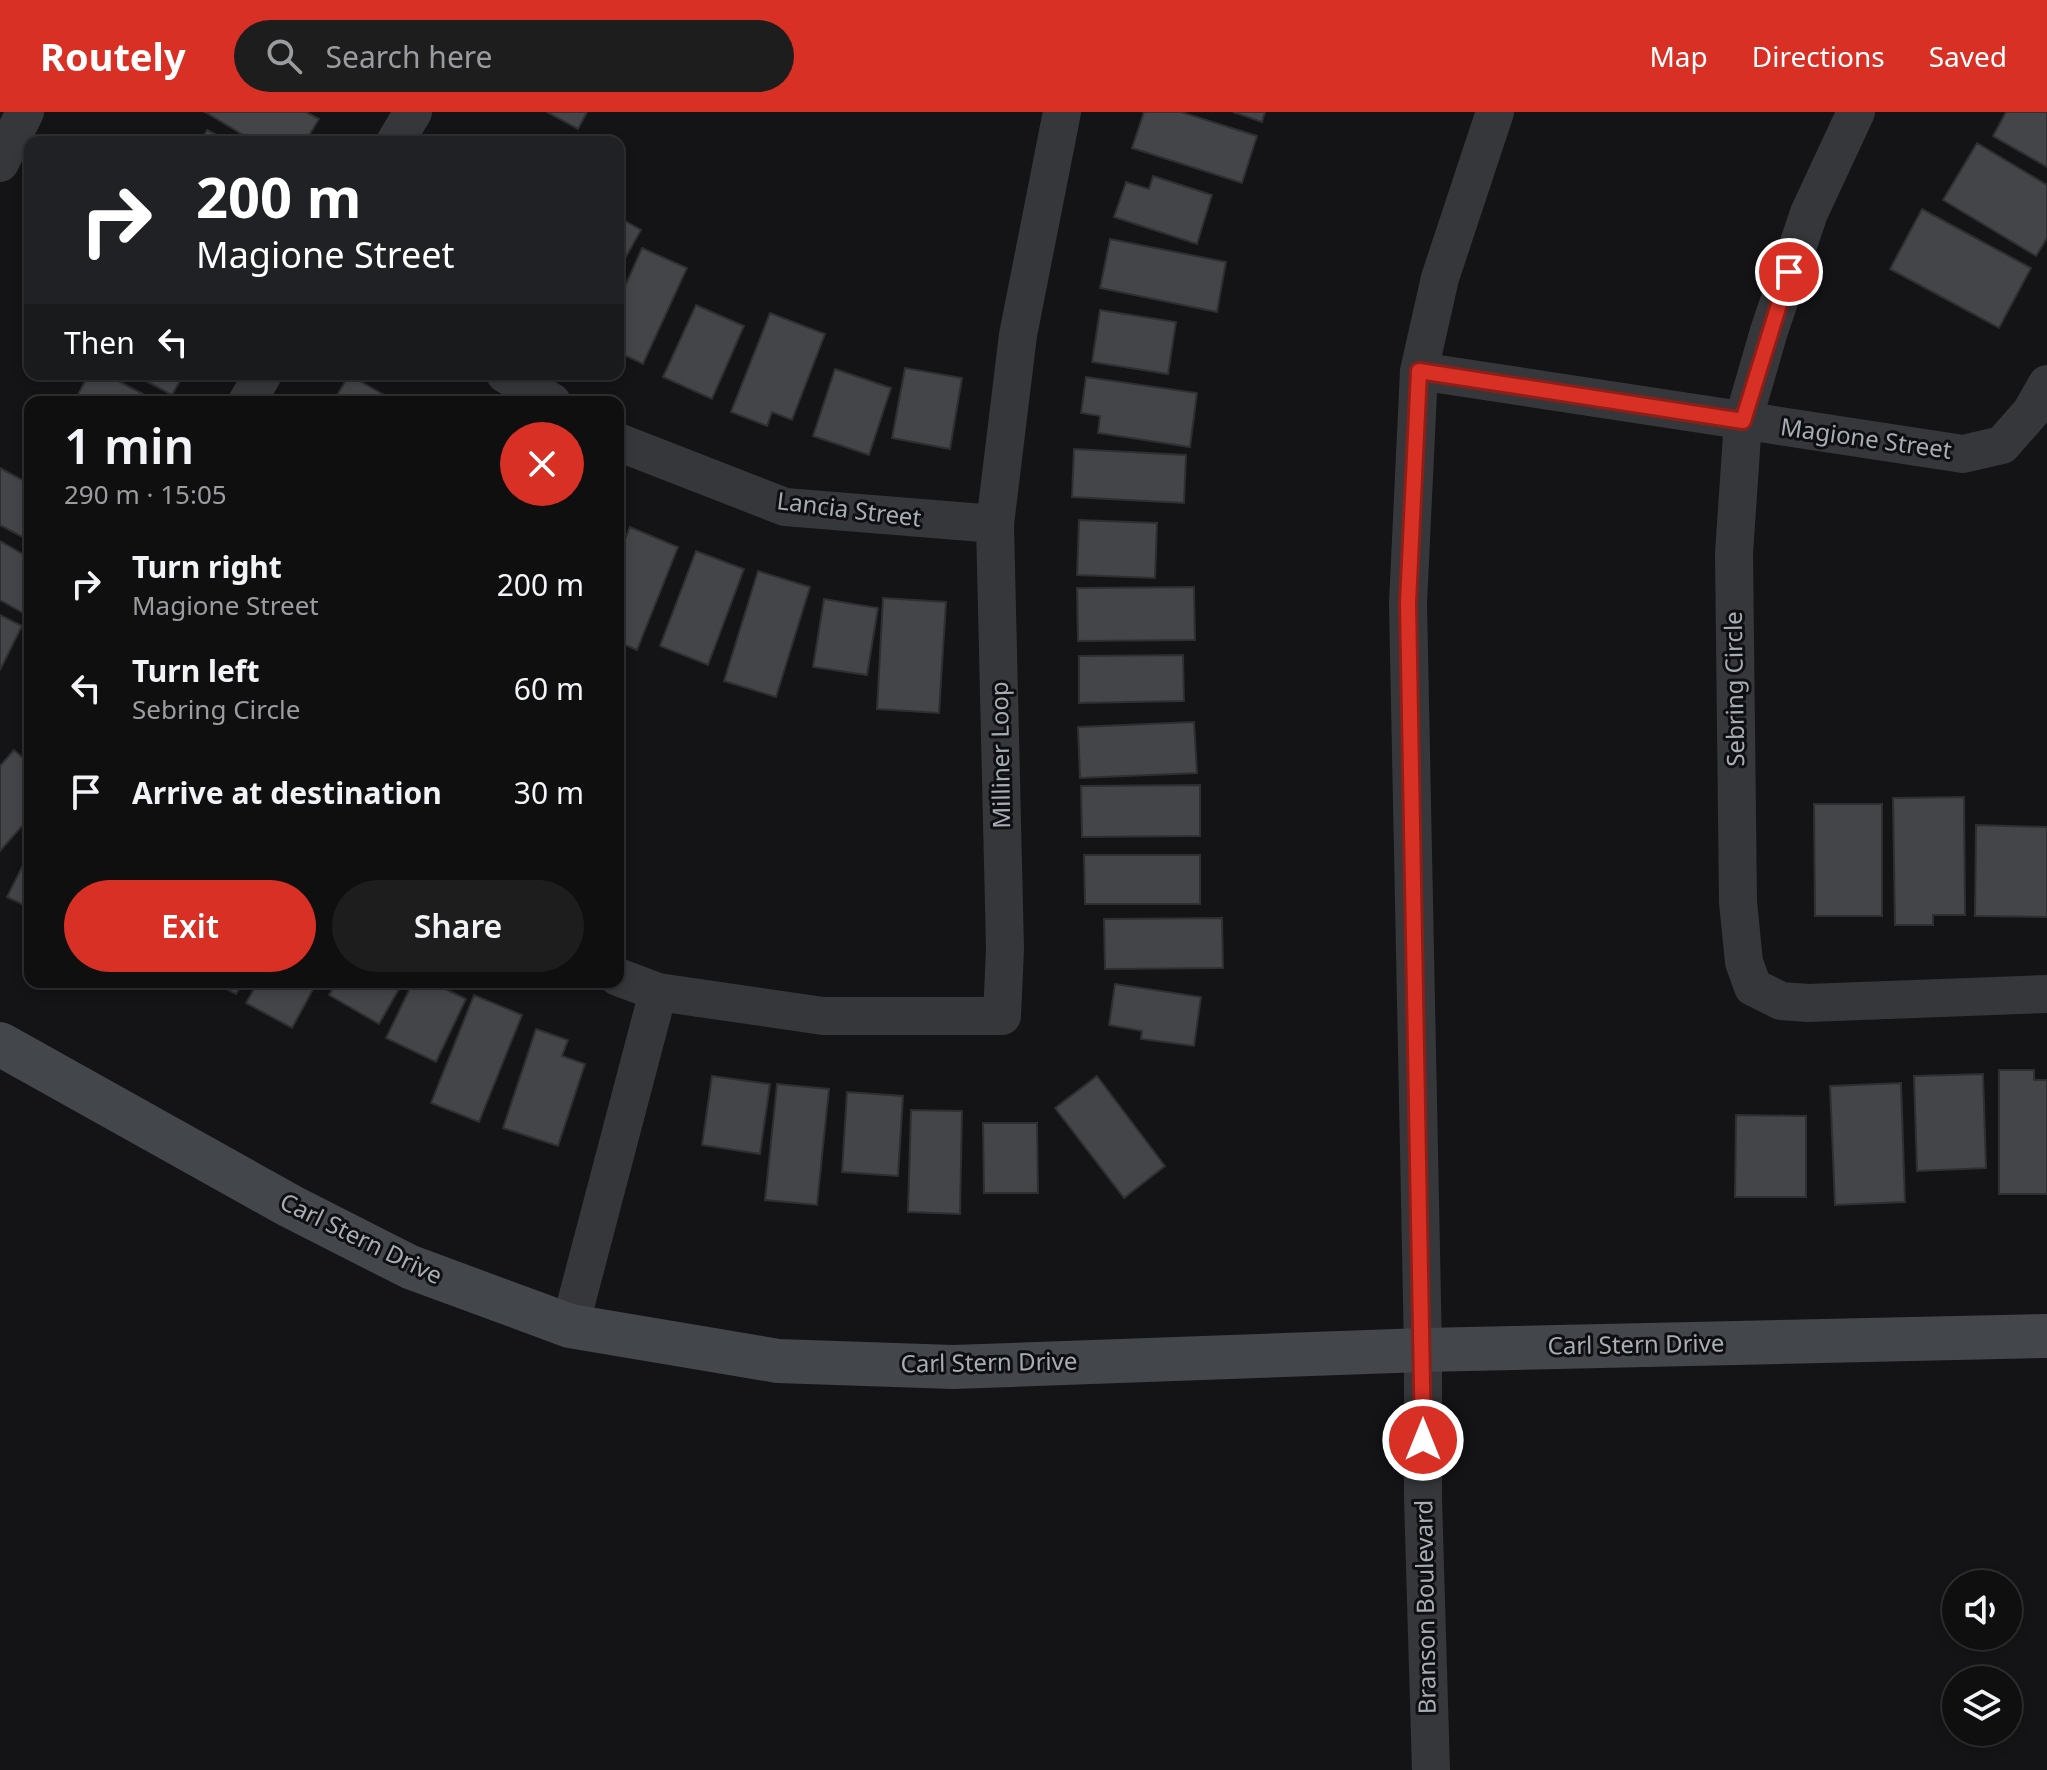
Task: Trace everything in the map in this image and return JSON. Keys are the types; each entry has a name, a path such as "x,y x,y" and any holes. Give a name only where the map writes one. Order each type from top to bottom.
{"street":[{"path":"0,163 25,112"},
{"path":"399,136 413,112"},
{"name":"Milliner Loop","path":"624,979 658,992 823,1016 1002,1016 1005,949 995,524 1018,335 1062,112"},
{"name":"Branson Boulevard","path":"1431,1770 1423,1499 1423,1350 1408,603 1419,371 1440,278 1495,112"},
{"name":"Sebring Circle","path":"1856,112 1809,213 1769,331 1743,421 1734,553 1738,902 1744,962 1753,987 1781,1001 1808,1003 2047,994"},
{"name":"Magione Street","path":"1419,371 1963,454 2002,445 2031,412 2047,384"},
{"path":"515,380 542,396"},
{"name":"Lancia Street","path":"624,444 785,507 995,524"},
{"path":"570,1326 658,992"},
{"name":"Carl Stern Drive","path":"0,1044 290,1206 410,1267 570,1326 778,1361 953,1367 1423,1350 2047,1336"}],"building":[{"path":"205,112 306,112 319,119 309,136 245,136"},
{"path":"547,112 587,112 578,129"},
{"path":"1144,112 1181,112 1257,136 1242,183 1132,148"},
{"path":"1233,112 1265,112 1262,122"},
{"path":"2006,112 2047,112 2047,167 1993,136"},
{"path":"207,130 218,136 204,136"},
{"path":"1977,143 2047,185 2047,238 2036,256 1943,200"},
{"path":"1153,176 1212,195 1197,244 1114,217 1126,182 1149,189"},
{"path":"1922,209 2031,268 1999,328 1890,269"},
{"path":"624,220 641,230 624,260"},
{"path":"1110,239 1226,262 1217,312 1100,288"},
{"path":"642,248 687,268 643,364 624,355 624,288"},
{"path":"696,305 744,326 712,399 663,377"},
{"path":"1100,310 1176,322 1168,374 1092,362"},
{"path":"770,313 825,334 792,420 772,412 767,426 731,412"},
{"path":"905,368 962,378 950,449 892,438"},
{"path":"835,369 891,388 869,455 813,436"},
{"path":"1086,377 1197,393 1190,447 1098,433 1100,416 1081,413"},
{"path":"86,380 116,380 147,396 77,396"},
{"path":"144,380 181,380 172,395"},
{"path":"346,380 358,380 386,396 337,396"},
{"path":"1074,449 1186,455 1184,503 1072,497"},
{"path":"0,468 24,481 24,538 0,525"},
{"path":"1079,520 1157,523 1155,578 1077,575"},
{"path":"630,527 678,547 637,650 624,645 624,542"},
{"path":"0,541 24,555 24,613 0,600"},
{"path":"696,551 744,569 708,665 660,646"},
{"path":"758,571 810,587 776,697 724,681"},
{"path":"1194,587 1195,640 1078,641 1077,588"},
{"path":"883,598 946,602 939,713 877,709"},
{"path":"824,599 878,608 867,675 813,667"},
{"path":"0,615 22,626 0,670"},
{"path":"1183,655 1184,701 1079,703 1079,656"},
{"path":"1194,722 1197,773 1080,778 1078,727"},
{"path":"14,750 24,759 24,824 0,851 0,766"},
{"path":"1200,785 1200,836 1082,837 1081,786"},
{"path":"1964,797 1965,915 1933,915 1933,925 1895,925 1893,798"},
{"path":"1814,804 1882,804 1882,916 1815,916"},
{"path":"1976,825 2047,827 2047,917 1975,916"},
{"path":"1084,855 1200,855 1200,904 1085,904"},
{"path":"24,863 24,905 7,897"},
{"path":"1222,918 1223,968 1105,969 1104,919"},
{"path":"1115,984 1201,997 1194,1046 1141,1039 1142,1031 1109,1025"},
{"path":"224,988 240,988 236,994"},
{"path":"255,988 314,988 292,1028 246,1003"},
{"path":"333,988 400,988 379,1024 329,995"},
{"path":"410,988 443,988 466,999 436,1062 386,1038"},
{"path":"474,995 522,1015 479,1122 431,1103"},
{"path":"536,1029 568,1040 562,1056 585,1064 558,1146 503,1128"},
{"path":"1999,1070 2034,1070 2034,1080 2047,1080 2047,1194 1999,1194"},
{"path":"1983,1074 1986,1168 1917,1171 1914,1076"},
{"path":"712,1076 770,1084 760,1154 702,1145"},
{"path":"1097,1076 1165,1166 1124,1198 1055,1108"},
{"path":"1901,1083 1905,1202 1835,1205 1830,1086"},
{"path":"777,1084 829,1089 817,1205 765,1200"},
{"path":"847,1092 903,1096 898,1176 842,1172"},
{"path":"911,1110 962,1111 960,1214 908,1212"},
{"path":"1736,1115 1806,1116 1806,1197 1735,1197"},
{"path":"983,1123 1037,1123 1038,1193 984,1193"}],"route":[{"path":"1423,1440 1408,603 1419,371 1743,421 1789,272"}]}
